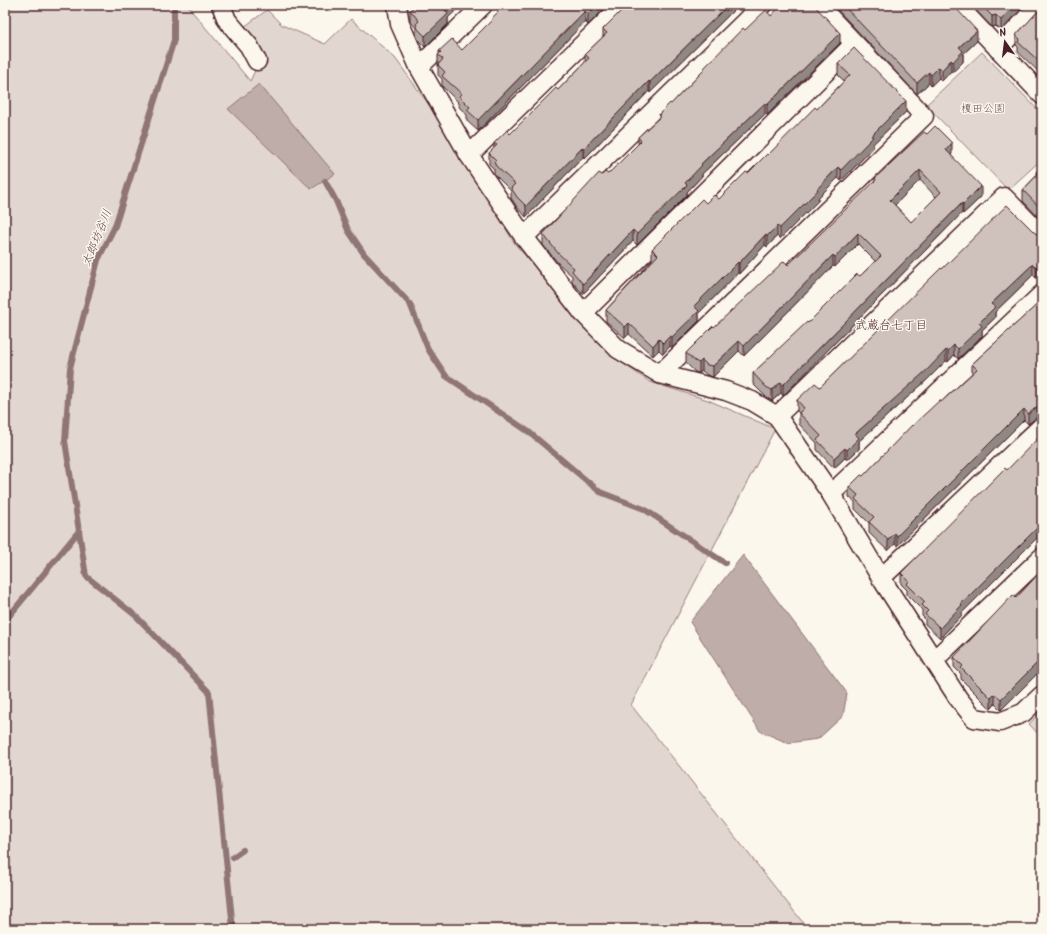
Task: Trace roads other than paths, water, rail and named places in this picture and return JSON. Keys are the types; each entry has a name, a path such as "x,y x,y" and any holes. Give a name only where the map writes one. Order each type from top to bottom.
{"street":[{"path":"221,5 227,20 249,46 257,61"},
{"path":"397,5 400,24 419,67 469,155 524,237 583,313 618,349 660,374 733,393 752,401 777,416 831,494 881,578 958,698 974,718 1000,722 1022,712 1042,695"},
{"path":"419,67 484,5"},
{"path":"469,155 623,5"},
{"path":"524,237 762,5"},
{"path":"660,374 924,116 818,5"},
{"path":"957,5 1042,95"},
{"path":"998,49 1039,5"},
{"path":"583,313 854,44"},
{"path":"777,416 1004,197 1042,236"},
{"path":"831,494 1042,294"},
{"path":"881,578 1042,426"},
{"path":"934,660 1042,557"}],"waterway":[{"name":"太郎坊谷川","path":"174,5 174,40 115,226 98,260 70,368 65,441 86,576 136,616 209,692 233,929"},
{"path":"325,181 336,201 348,230 364,254 410,304 428,349 446,376 529,432 600,492 644,509 725,563"},
{"path":"5,621 79,531"},
{"path":"233,857 243,850"}],"district":[{"name":"武蔵台七丁目","path":"891,325"}],"park label":[{"name":"榎田公園","path":"983,109"}]}
